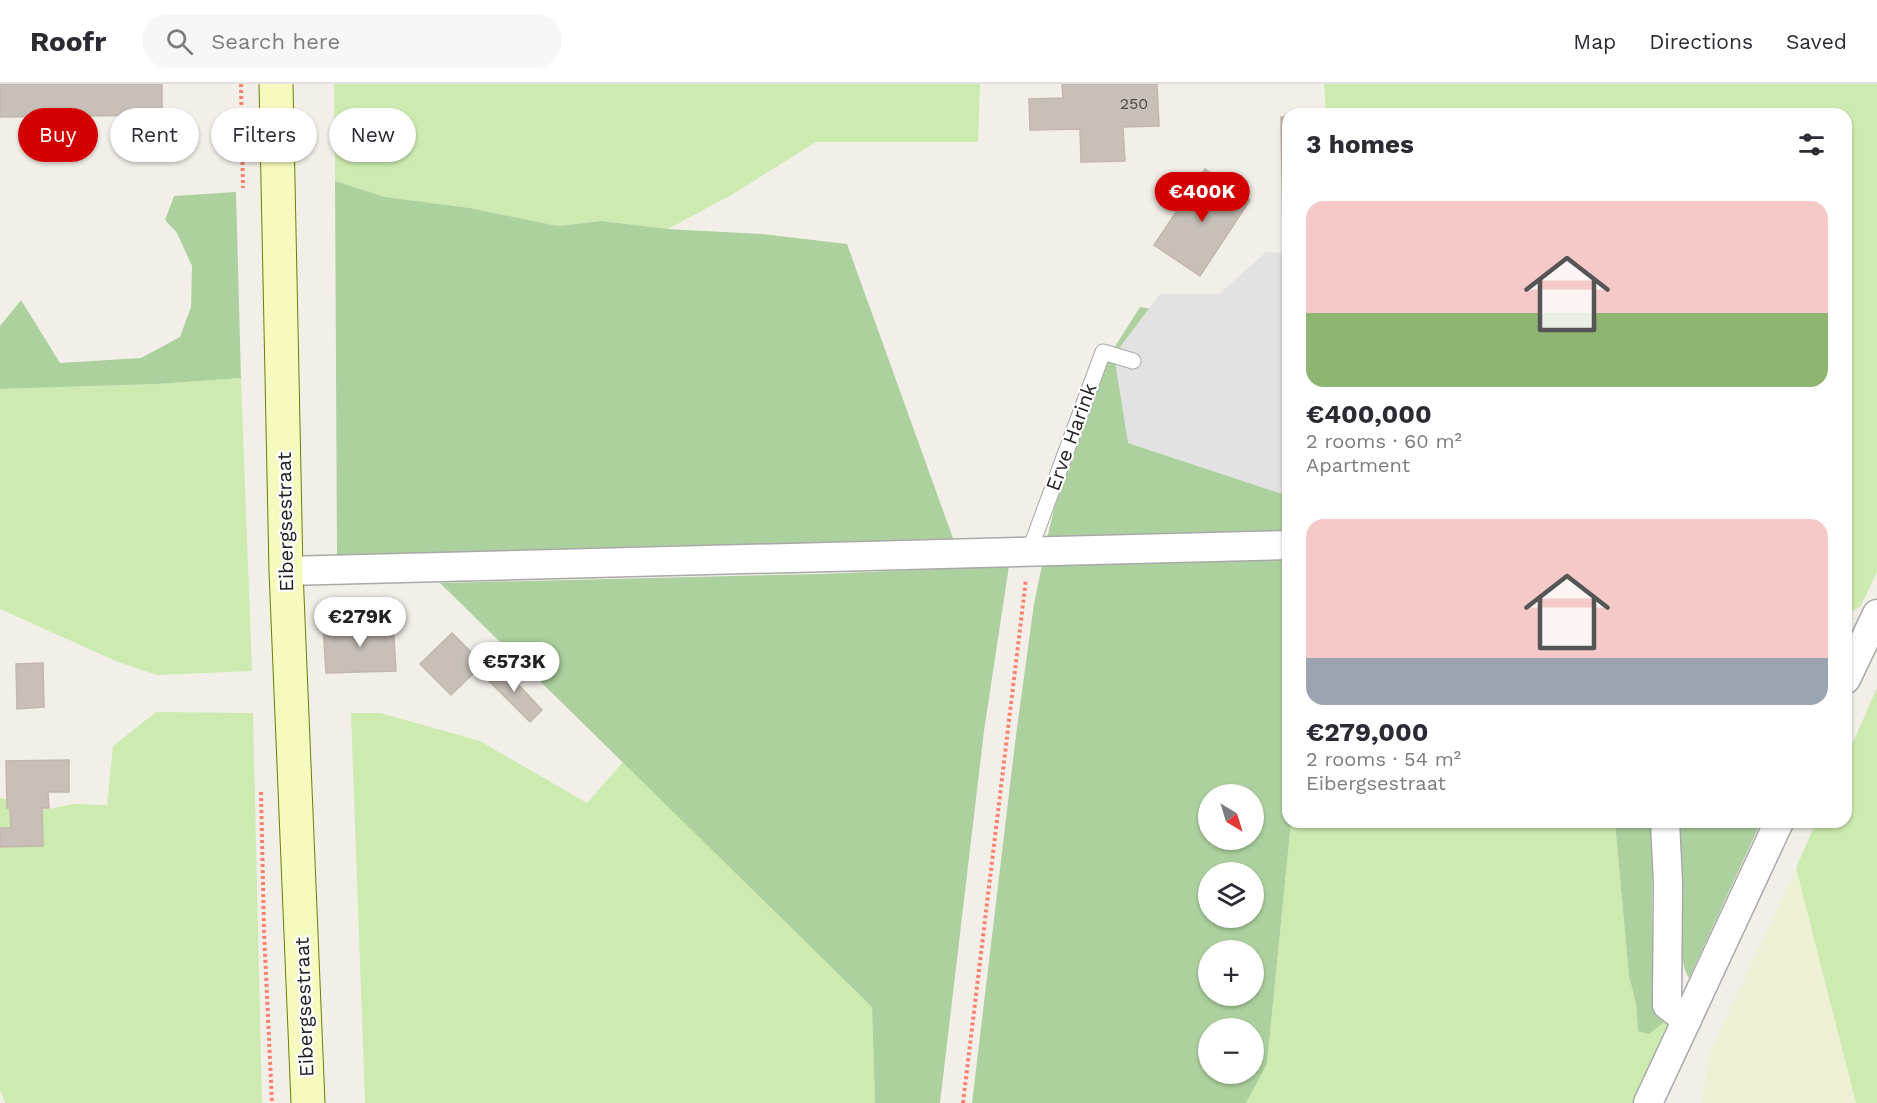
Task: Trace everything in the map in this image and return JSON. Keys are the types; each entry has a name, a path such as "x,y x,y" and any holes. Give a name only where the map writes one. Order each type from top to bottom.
{"main road":[{"name":"Eibergsestraat","path":"276,84 286,571 308,1103"}],"street":[{"path":"286,571 1282,545"},
{"path":"1852,662 1865,624"},
{"path":"1665,828 1668,883 1667,1005 1687,1020"},
{"path":"1648,1103 1776,828"}],"lane":[{"name":"Erve Harink","path":"1029,552 1102,352 1133,360"}],"path":[{"path":"963,1103 1029,552"}],"green space":[{"path":"334,84 980,84 978,142 816,142 733,194 668,229 601,221 558,226 470,208 385,197 335,181 335,162 416,162 416,108 334,108"},
{"path":"1324,84 1877,84 1877,572 1861,606 1852,611 1852,108 1326,108"},
{"path":"335,181 385,197 470,208 558,226 601,221 668,229 761,234 847,244 954,541 337,556"},
{"path":"236,192 241,378 157,384 0,389 0,326 21,300 60,363 141,358 180,337 191,307 192,266 177,233 165,220 174,196"},
{"path":"1140,307 1194,316 1282,357 1282,531 1047,538 1059,489 1109,356"},
{"path":"241,378 252,671 157,675 118,662 0,609 0,389 157,384"},
{"path":"1282,557 1282,828 1290,828 1267,1064 1264,1070 1264,1018 1198,1018 1198,1084 1256,1084 1246,1103 972,1103 1034,604 1042,565"},
{"path":"1009,566 984,731 940,1103 875,1103 872,1007 440,583 820,574"},
{"path":"1877,688 1877,1103 1856,1103 1796,868 1813,828 1852,828 1852,745"},
{"path":"156,712 253,713 262,1103 5,1103 0,1090 0,798 49,809 73,804 107,805 113,746"},
{"path":"351,713 380,713 480,741 587,803 623,762 872,1007 875,1103 365,1103"},
{"path":"1290,828 1616,828 1629,976 1636,1003 1638,1031 1672,1016 1635,1103 1246,1103 1256,1084 1264,1084 1264,1070 1267,1064"},
{"path":"1616,828 1651,828 1654,958 1672,1016 1649,1034 1638,1031 1636,1003 1629,976"},
{"path":"1679,828 1758,828 1689,978 1682,952"},
{"path":"1796,868 1856,1103 1701,1103 1710,1052"}],"shaded area":[{"path":"1266,252 1282,253 1282,494 1128,443 1114,355 1160,294 1219,294"}],"building":[{"path":"0,84 162,84 162,108 110,108 110,116 98,116 98,108 18,108 18,117 0,117"},
{"path":"1062,84 1157,84 1159,126 1123,127 1125,161 1081,162 1080,129 1030,130 1029,99 1063,98"},
{"path":"1281,117 1282,117 1282,175"},
{"path":"1205,169 1250,200 1200,276 1154,245"},
{"path":"393,622 396,671 326,673 323,624"},
{"path":"452,633 483,664 451,695 420,664"},
{"path":"43,663 44,707 17,709 16,664"},
{"path":"499,664 542,710 530,722 485,677"},
{"path":"69,760 69,792 48,792 49,808 42,808 43,846 0,847 0,828 11,828 10,808 7,808 6,761"}]}
